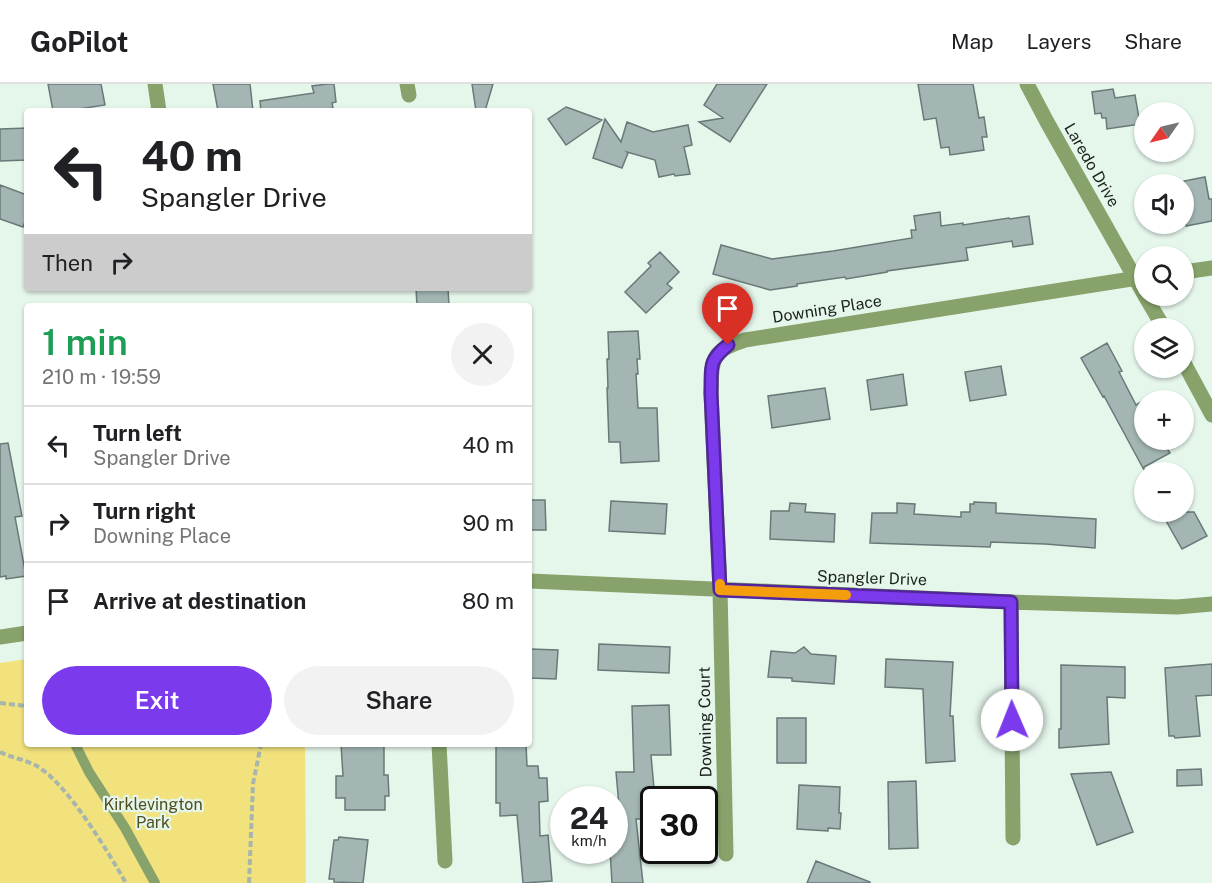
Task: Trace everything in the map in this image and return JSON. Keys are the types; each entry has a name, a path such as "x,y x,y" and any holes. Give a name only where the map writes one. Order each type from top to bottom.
{"street":[{"path":"155,84 159,108"},
{"name":"Laredo Drive","path":"1027,84 1047,122 1134,268"},
{"path":"1194,271 1212,268"},
{"name":"Downing Place","path":"720,590 711,393 712,362 717,354 728,345 746,340 1134,279"},
{"path":"1192,378 1212,415"},
{"name":"Spangler Drive","path":"532,581 1011,602 1177,607 1212,604"},
{"name":"Downing Court","path":"720,590 726,854"},
{"path":"1011,602 1013,838"},
{"path":"0,637 24,633"},
{"path":"439,747 445,861"}],"lane":[{"path":"76,747 155,883"}],"path":[{"path":"0,703 24,706"},
{"path":"249,883 253,784 260,747"},
{"path":"0,752 35,765 48,774 87,822 126,883"}],"green space":[{"name":"Kirklevington Park","path":"24,659 24,747 305,747 306,883 0,883 0,663"}],"building":[{"path":"48,84 101,84 105,105 86,108 52,108"},
{"path":"213,84 250,84 253,108 217,108"},
{"path":"334,84 336,102 332,103 333,108 261,108 260,101 314,93 312,86"},
{"path":"472,84 493,84 486,108 476,108"},
{"path":"717,84 767,84 730,142 699,122 723,118 704,105"},
{"path":"918,84 973,84 979,118 984,117 987,137 982,137 984,150 950,155 949,147 941,148 936,118 924,120"},
{"path":"1113,89 1115,98 1135,95 1134,125 1107,129 1106,118 1102,118 1101,113 1095,114 1092,92"},
{"path":"566,107 602,120 566,145 548,119"},
{"path":"605,119 621,142 627,122 653,132 688,125 692,145 684,147 690,174 659,177 655,160 627,152 622,168 593,158"},
{"path":"24,128 24,160 0,161 0,129"},
{"path":"1205,177 1209,199 1212,199 1212,221 1194,224 1194,179"},
{"path":"0,185 24,194 23,227 0,219"},
{"path":"940,212 941,226 1029,216 1033,244 1013,247 1012,241 966,248 968,260 846,279 845,277 797,284 797,286 770,290 713,274 721,245 772,259 833,251 912,238 911,230 916,230 914,216"},
{"path":"660,252 679,272 667,284 672,288 646,313 625,292 651,266 648,263"},
{"path":"416,291 448,291 449,303 417,303"},
{"path":"638,331 640,359 637,359 638,374 636,374 638,408 657,408 659,461 621,463 620,442 609,442 608,332"},
{"path":"1107,343 1122,371 1119,372 1134,401 1134,450 1168,450 1170,453 1153,462 1140,462 1081,358"},
{"path":"1001,366 1006,395 970,401 965,372"},
{"path":"903,374 907,405 871,410 867,380"},
{"path":"825,388 830,419 772,428 768,396"},
{"path":"8,443 22,516 15,517 24,576 6,579 6,576 0,577 0,444"},
{"path":"532,500 545,500 546,530 532,530"},
{"path":"611,501 667,504 665,534 609,531"},
{"path":"974,502 996,503 996,513 1096,519 1095,548 991,542 990,547 870,543 872,513 897,513 897,503 915,504 914,514 961,517 961,512 970,512 970,504"},
{"path":"790,503 806,504 805,512 835,514 834,542 770,539 771,511 789,511"},
{"path":"1194,512 1207,536 1182,549 1167,522 1194,522"},
{"path":"599,644 670,647 669,673 598,670"},
{"path":"804,647 811,654 836,656 834,684 768,677 771,651 795,653"},
{"path":"532,649 558,650 556,679 532,678"},
{"path":"886,659 953,662 950,716 953,716 955,761 926,763 923,689 885,687"},
{"path":"1212,664 1212,695 1196,696 1200,736 1175,738 1169,736 1165,668"},
{"path":"1061,665 1125,667 1125,698 1107,697 1109,744 1059,748"},
{"path":"669,705 671,755 651,755 654,786 640,786 640,819 636,819 643,883 612,883 611,864 628,864 628,786 617,786 616,772 634,772 632,706"},
{"path":"777,718 806,718 806,763 777,763"},
{"path":"341,747 384,747 384,775 388,775 389,796 385,796 385,810 345,810 345,798 336,798 336,776 343,776"},
{"path":"496,747 526,747 527,766 538,766 539,778 547,778 548,801 539,802 540,836 548,835 552,881 523,883 517,815 500,816 500,803 496,803"},
{"path":"1201,769 1202,785 1177,786 1177,770"},
{"path":"1111,772 1133,832 1097,845 1071,774"},
{"path":"916,781 918,848 889,849 888,782"},
{"path":"799,785 840,787 840,829 828,828 828,831 797,829"},
{"path":"339,837 368,840 363,883 334,882 334,879 329,879 334,840 338,840"},
{"path":"816,861 870,882 870,883 807,883"}],"slow traffic":[{"path":"720,584 720,590 846,595"}],"route":[{"path":"728,345 717,354 712,362 711,393 720,590 1011,602 1012,720"}]}
